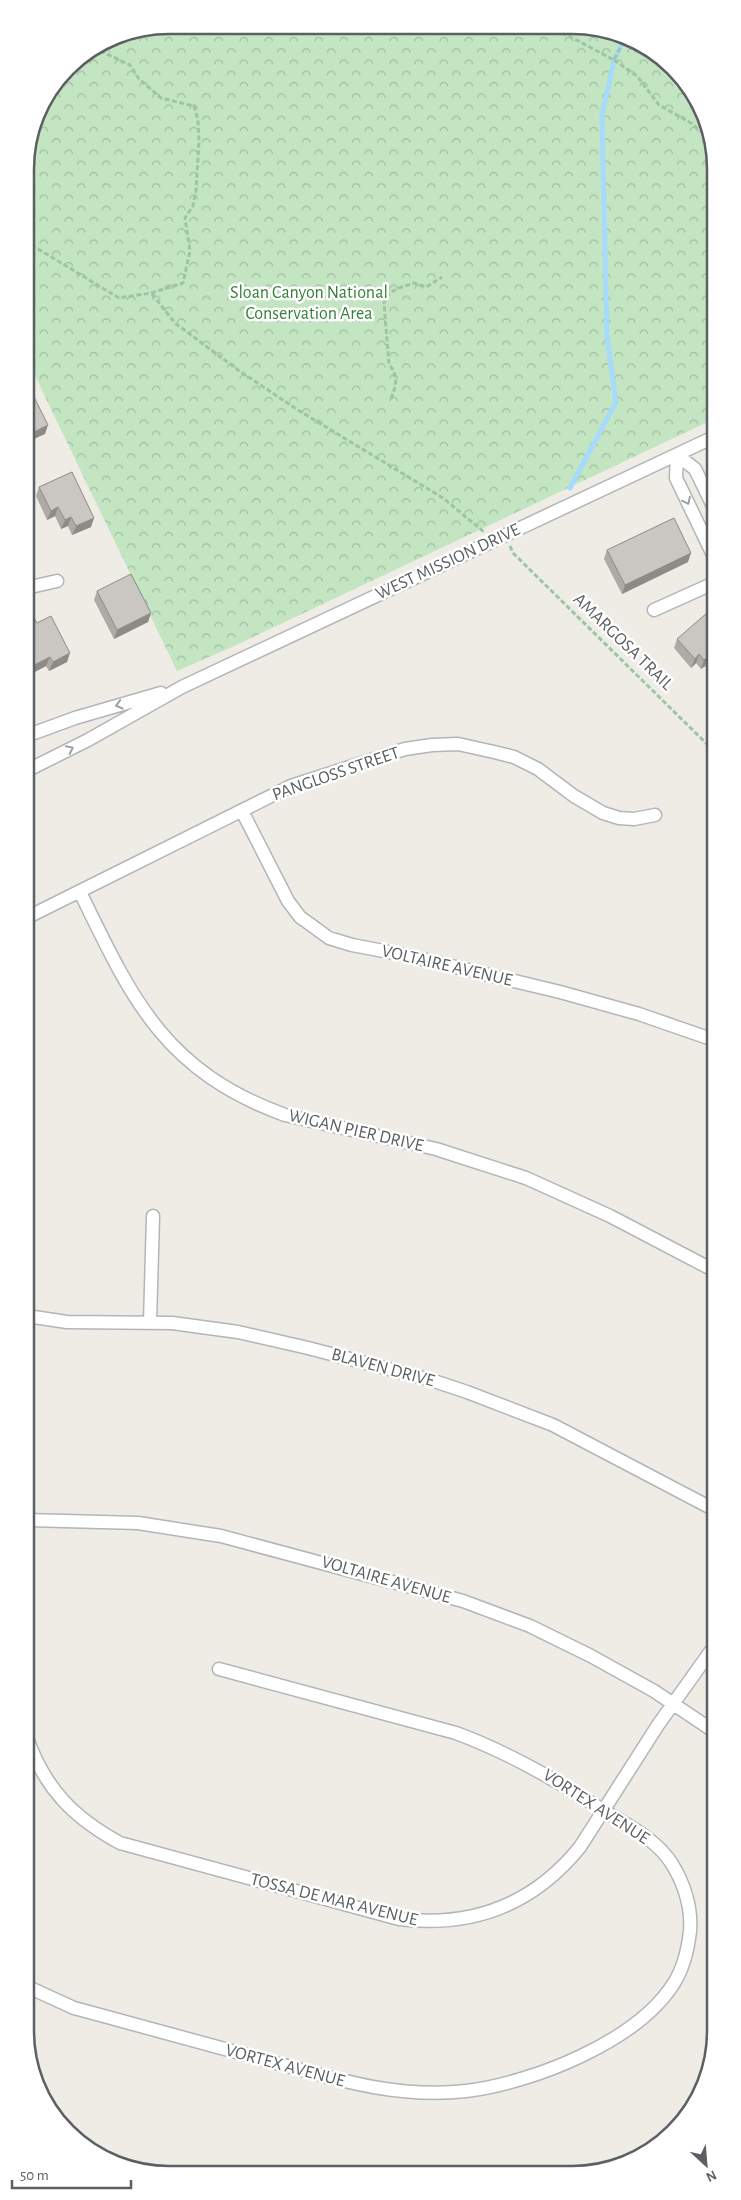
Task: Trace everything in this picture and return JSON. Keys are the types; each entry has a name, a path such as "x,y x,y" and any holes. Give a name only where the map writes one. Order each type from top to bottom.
{"street":[{"name":"WEST MISSION DRIVE","path":"34,767 88,740 182,687 707,440"},
{"path":"676,455 695,469 707,494"},
{"path":"676,455 676,478 707,542"},
{"path":"34,586 57,581"},
{"path":"654,610 707,586"},
{"name":"WEST MISSION DRIVE","path":"34,733 75,718 182,687"},
{"name":"PANGLOSS STREET","path":"34,914 291,786 405,749 458,744 514,757 538,769 590,806 619,818 655,815"},
{"name":"VOLTAIRE AVENUE","path":"242,811 288,901 300,917 329,938 352,945 420,958 560,992 639,1014 707,1038"},
{"name":"WIGAN PIER DRIVE","path":"80,892 122,976 146,1016 185,1059 225,1087 261,1107 284,1115 436,1149 526,1178 610,1216 707,1267"},
{"path":"150,1323 153,1216"},
{"name":"BLAVEN DRIVE","path":"34,1317 67,1322 150,1323 214,1328 308,1348 467,1392 553,1425 707,1506"},
{"name":"VOLTAIRE AVENUE","path":"34,1520 138,1523 198,1532 272,1548 463,1601 530,1626 591,1656 674,1702 707,1726"},
{"name":"TOSSA DE MAR AVENUE","path":"34,1754 40,1768 62,1800 93,1827 120,1843 407,1920 436,1922 462,1920 484,1914 523,1898 567,1863 580,1848 674,1702 707,1656"},
{"name":"VORTEX AVENUE","path":"34,1990 74,2008 354,2084 408,2092 441,2092 480,2088 524,2079 579,2057 635,2022 659,2002 674,1983 684,1964 689,1943 690,1923 684,1890 671,1862 658,1848 635,1829 552,1777 485,1743 456,1733 219,1669"}],"path":[{"path":"566,34 614,60 637,76 659,105 691,124 702,133"},
{"path":"614,60 622,44"},
{"path":"34,246 119,298 151,294 183,283 190,250 186,218 193,206 196,191 199,141 198,120 194,106 161,98 139,79 130,64 102,52"},
{"path":"391,399 398,381 395,372 389,364 384,303 389,293 399,288 414,283 426,287 442,277"},
{"path":"151,294 175,323 238,370 298,410 444,498 494,540"},
{"name":"AMARGOSA TRAIL","path":"513,553 707,744"}],"green space":[{"name":"Sloan Canyon National Conservation Area","path":"168,34 573,34 599,36 616,41 647,56 668,73 685,94 700,125 705,142 707,160 707,422 232,647 177,671 34,374 34,160 36,142 44,117 62,86 73,73 94,56 117,44 142,36"}],"building":[{"path":"34,397 48,425 34,432"},
{"path":"72,472 94,518 76,526 71,517 65,520 58,507 51,511 39,487"},
{"path":"674,518 691,553 625,585 607,550"},
{"path":"131,574 151,613 117,630 97,591"},
{"path":"707,613 707,658 704,660 699,654 695,659 677,639"},
{"path":"51,616 70,653 53,662 50,657 34,665 34,618 37,623"}],"waterway":[{"path":"570,488 616,402 607,337 602,116 614,60 622,44"}]}
